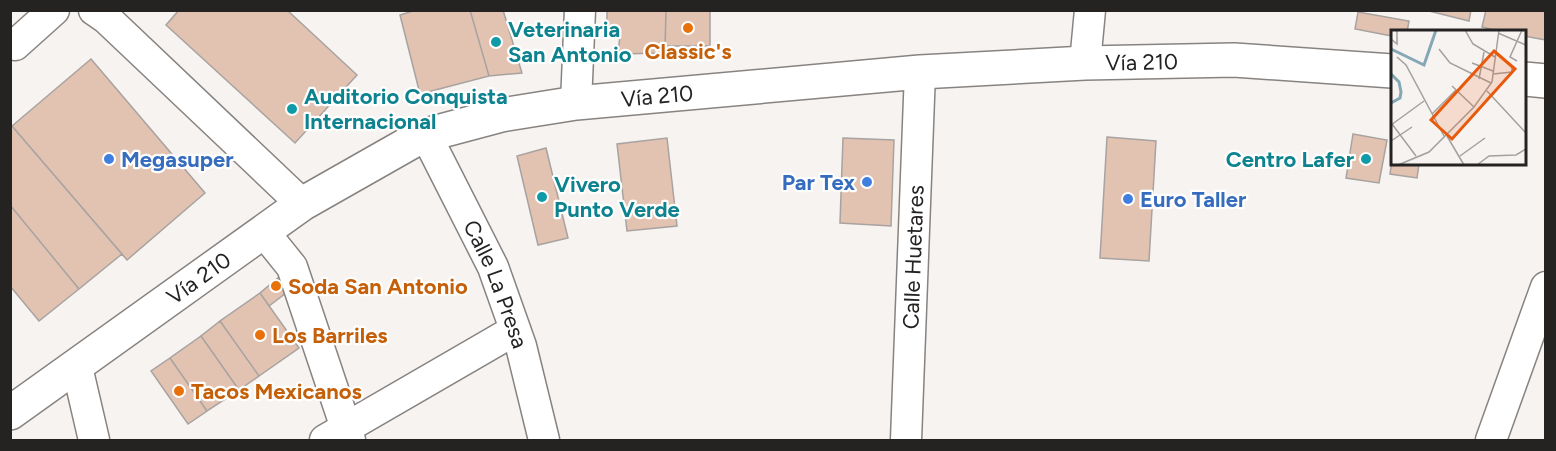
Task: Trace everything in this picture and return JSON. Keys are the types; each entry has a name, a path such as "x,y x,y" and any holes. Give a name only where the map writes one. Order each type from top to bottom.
{"main road":[{"name":"Vía 210","path":"10,413 302,204 355,172 426,135 501,115 576,103 920,72 1085,63 1234,60 1391,71"},
{"path":"1526,80 1545,81"}],"street":[{"path":"15,45 54,10"},
{"path":"94,10 107,19 302,204"},
{"path":"576,103 580,10"},
{"path":"1085,63 1090,10"},
{"name":"Calle Huetares","path":"906,441 920,72"},
{"name":"Calle La Presa","path":"426,135 493,267 521,346 544,441"},
{"path":"263,231 291,267 340,436 515,330"},
{"path":"1491,441 1545,287"},
{"path":"77,367 94,441"}],"building":[{"name":"Auditorio Conquista Internacional","path":"179,10 287,10 357,75 295,143 166,25"},
{"path":"416,10 470,10 489,76 420,94 400,15"},
{"name":"Veterinaria San Antonio","path":"470,10 503,10 522,73 489,76"},
{"path":"607,10 666,10 665,53 618,54 620,35 607,34"},
{"name":"Classic's","path":"666,10 710,10 710,46 665,46"},
{"path":"1425,10 1471,10 1469,21"},
{"path":"1486,10 1546,10 1546,40 1526,36 1526,30 1495,30 1482,27"},
{"path":"1358,12 1409,21 1407,30 1391,30 1391,36 1355,29"},
{"name":"Megasuper","path":"91,59 205,193 127,260 12,126"},
{"path":"12,126 122,254 79,289 10,205 10,128"},
{"name":"Centro Lafer","path":"1353,134 1387,140 1379,183 1346,178"},
{"name":"Euro Taller","path":"1107,137 1156,141 1149,261 1100,258"},
{"path":"667,138 677,226 627,231 617,144"},
{"name":"Par Tex","path":"843,138 894,140 891,226 840,223"},
{"name":"Vivero Punto Verde","path":"546,148 568,238 538,245 517,156"},
{"path":"1391,165 1419,165 1417,178 1390,174"},
{"path":"10,205 79,289 39,321 10,286"},
{"name":"Soda San Antonio","path":"278,278 286,293 269,306 260,293"},
{"name":"Los Barriles","path":"260,293 299,348 259,376 220,321"},
{"path":"220,321 259,376 239,390 201,336"},
{"path":"201,336 239,390 207,411 170,358"},
{"name":"Tacos Mexicanos","path":"170,358 207,411 188,424 151,371"}],"place":[{"name":"Classic's","path":"688,28"},
{"name":"Veterinaria San Antonio","path":"496,42"},
{"name":"Auditorio Conquista Internacional","path":"292,109"},
{"name":"Megasuper","path":"109,159"},
{"name":"Centro Lafer","path":"1366,159"},
{"name":"Par Tex","path":"867,182"},
{"name":"Vivero Punto Verde","path":"542,197"},
{"name":"Euro Taller","path":"1128,199"},
{"name":"Soda San Antonio","path":"276,286"},
{"name":"Los Barriles","path":"260,335"},
{"name":"Tacos Mexicanos","path":"179,391"}]}
